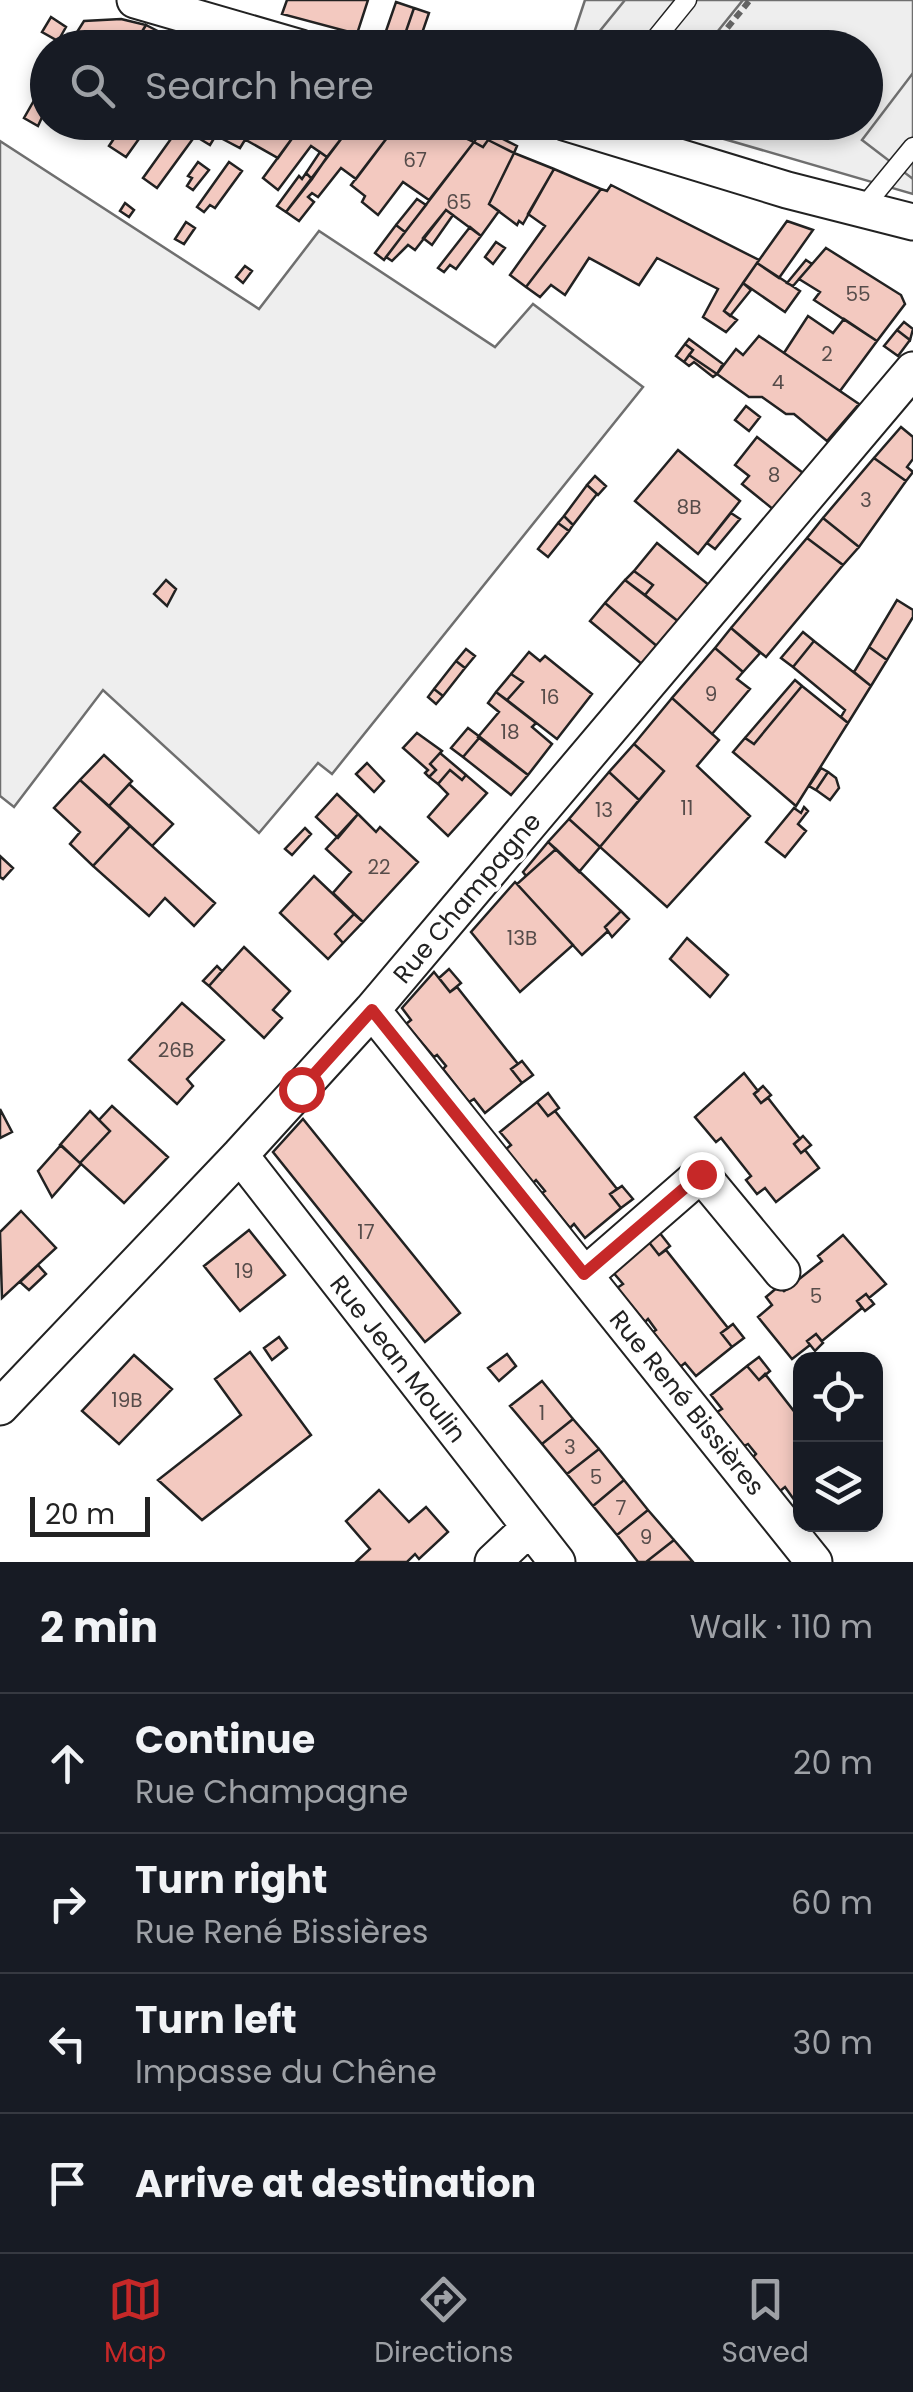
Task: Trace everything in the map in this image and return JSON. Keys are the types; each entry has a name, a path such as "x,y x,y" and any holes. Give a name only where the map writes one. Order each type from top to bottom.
{"street":[{"path":"135,0 239,30"},
{"path":"631,140 913,222"},
{"name":"Rue Champagne","path":"0,1408 372,1010 913,370"},
{"name":"Rue René Bissières","path":"372,1010 814,1562"},
{"name":"Rue Jean Moulin","path":"240,1155 557,1562"},
{"path":"584,1274 701,1174 782,1272"},
{"path":"493,1562 528,1529"}],"lane":[{"path":"663,30 687,0"},
{"path":"862,209 913,147"}],"path":[{"path":"726,30 750,0"}],"shaded area":[{"path":"585,0 913,0 913,194 727,140 883,140 883,30 575,30"},
{"path":"625,0 743,0 719,30 601,30"},
{"path":"913,73 913,179 862,140 883,140 883,112"},
{"path":"0,141 259,309 319,231 495,347 533,304 643,387 332,774 318,763 259,833 103,690 14,807 0,796"}],"building":[{"path":"287,0 368,0 358,30 342,30 282,14"},
{"path":"396,2 414,8 406,30 386,30"},
{"path":"414,8 429,13 423,30 406,30"},
{"path":"51,17 66,27 64,30 43,30"},
{"path":"121,19 146,25 143,30 78,30 84,21"},
{"path":"113,140 138,140 126,157 109,146"},
{"path":"170,140 192,140 157,188 143,178"},
{"path":"225,140 245,140 240,148"},
{"path":"246,140 291,140 278,158"},
{"path":"291,140 340,140 327,157 311,146 278,190 263,178"},
{"path":"340,140 385,140 356,179 341,168 318,197 312,193 308,197 314,202 299,221 286,212"},
{"path":"385,140 474,142 429,200 403,182 378,215 362,202 365,196 351,185"},
{"path":"488,140 505,140 517,146 514,153"},
{"path":"488,140 514,153 489,204 499,211 481,236 446,210 415,250 408,245 392,261 386,257 474,142 483,147"},
{"path":"320,152 327,157 312,179 306,173"},
{"path":"514,153 554,169 523,224 519,221 517,225 489,204"},
{"path":"198,162 209,170 193,190 187,186 192,178 188,176"},
{"path":"229,162 242,171 215,208 210,205 204,212 197,207"},
{"path":"554,169 601,189 526,287 510,275 545,226 528,214"},
{"path":"306,173 312,179 286,212 277,206 299,176 302,179"},
{"path":"611,185 759,260 724,311 737,320 726,332 703,317 718,289 657,258 639,285 589,258 565,295 551,285 540,297 526,287 601,189 607,191"},
{"path":"417,199 426,205 405,232 396,225"},
{"path":"125,203 134,210 129,217 120,211"},
{"path":"446,210 453,215 432,245 423,238"},
{"path":"787,221 813,230 779,278 757,263"},
{"path":"186,222 195,228 184,244 175,239"},
{"path":"396,225 405,232 384,260 375,253"},
{"path":"470,227 481,236 456,269 450,265 444,272 438,268"},
{"path":"496,242 505,248 493,264 485,257"},
{"path":"826,248 901,295 905,304 877,341 814,300 820,292 799,279"},
{"path":"806,260 812,264 793,286 787,283"},
{"path":"757,263 800,291 785,312 743,283"},
{"path":"245,266 252,271 243,283 236,277"},
{"path":"743,283 751,290 730,316 724,311"},
{"path":"808,316 833,333 844,319 877,341 840,391 784,353"},
{"path":"904,322 913,329 910,340 897,330"},
{"path":"897,330 910,340 898,356 884,346"},
{"path":"759,336 859,404 827,441 794,414 786,414 762,397 749,397 717,374 736,349 743,355"},
{"path":"689,339 723,364 717,374 689,355 693,350 685,344"},
{"path":"685,344 693,350 684,362 676,356"},
{"path":"689,355 717,374 713,377 694,362 689,366 684,362"},
{"path":"746,406 760,417 749,431 735,420"},
{"path":"901,427 913,437 913,459 907,467 913,472 906,481 874,458"},
{"path":"757,437 803,473 774,510 742,484 749,476 735,465"},
{"path":"678,450 740,501 698,554 635,501"},
{"path":"874,458 906,481 859,547 823,518"},
{"path":"595,476 606,486 598,495 587,485"},
{"path":"587,485 597,494 573,525 564,516"},
{"path":"731,513 740,519 715,549 707,543"},
{"path":"564,516 573,525 569,531 558,523"},
{"path":"823,518 859,547 843,565 807,538"},
{"path":"558,523 569,531 548,557 538,549"},
{"path":"807,538 843,565 766,657 731,628"},
{"path":"657,543 710,586 679,622 645,595 653,585 634,571"},
{"path":"634,571 653,585 645,595 625,580"},
{"path":"166,580 176,589 167,606 154,594"},
{"path":"625,580 679,622 658,647 605,603"},
{"path":"897,600 913,610 913,617 887,660 869,647"},
{"path":"605,603 658,647 643,665 590,621"},
{"path":"731,628 760,653 743,672 715,648"},
{"path":"803,632 814,641 793,667 781,658"},
{"path":"814,641 871,686 848,723 841,717 845,710 793,667"},
{"path":"869,647 887,660 871,686 854,672"},
{"path":"715,648 743,672 737,679 750,689 712,734 672,698"},
{"path":"466,649 475,656 465,668 456,661"},
{"path":"529,652 540,661 545,656 592,694 557,739 507,700 523,682 511,674"},
{"path":"456,661 465,668 443,696 434,689"},
{"path":"511,674 523,682 507,700 496,692"},
{"path":"795,680 802,686 754,744 745,738"},
{"path":"802,686 848,723 796,806 733,752 745,738 754,744"},
{"path":"434,689 443,696 436,704 428,697"},
{"path":"496,692 536,723 532,727 552,744 528,775 478,737 499,712 488,703"},
{"path":"672,698 719,740 697,766 750,816 667,907 600,847 664,771 634,744"},
{"path":"468,728 480,737 463,757 451,748"},
{"path":"417,733 442,751 430,764 436,770 429,777 425,773 428,770 403,748"},
{"path":"480,737 528,775 511,795 463,757"},
{"path":"634,744 664,771 639,800 609,772"},
{"path":"440,753 466,775 462,780 450,770 438,784 429,777 436,770 430,764"},
{"path":"104,755 132,781 109,806 80,780"},
{"path":"367,763 384,781 374,792 356,774"},
{"path":"821,768 828,772 816,790 809,786"},
{"path":"450,770 462,780 466,775 487,793 448,836 428,817 448,794 438,784"},
{"path":"609,772 639,800 600,847 569,819"},
{"path":"828,772 836,778 839,788 830,800 816,790"},
{"path":"80,780 130,826 93,866 70,844 80,832 54,808"},
{"path":"129,784 173,824 152,846 109,806"},
{"path":"337,794 358,814 338,838 316,817"},
{"path":"804,807 808,811 798,824 806,831 785,857 766,842 794,808 801,813"},
{"path":"358,814 376,832 380,827 418,862 363,922 333,893 351,872 326,849"},
{"path":"569,819 600,847 579,872 548,842"},
{"path":"130,826 215,903 194,926 165,898 149,916 93,866"},
{"path":"305,828 311,834 292,855 285,849"},
{"path":"548,842 556,849 526,876 523,872"},
{"path":"556,849 621,911 605,927 608,931 582,955 517,884"},
{"path":"0,856 13,868 3,879 0,877"},
{"path":"314,876 354,914 335,934 343,943 328,959 280,913"},
{"path":"515,882 573,945 520,992 471,932"},
{"path":"621,911 629,919 612,937 605,927"},
{"path":"354,914 363,922 343,943 335,934"},
{"path":"687,938 728,975 710,997 670,959"},
{"path":"244,947 290,991 273,1010 282,1018 264,1038 209,986"},
{"path":"217,966 222,971 209,986 203,981"},
{"path":"449,969 461,983 450,992 439,978"},
{"path":"434,972 450,992 457,987 518,1064 511,1069 522,1083 485,1113 474,1099 469,1102 443,1069 446,1066 406,1024 411,1020 402,1008"},
{"path":"182,1003 224,1040 187,1079 193,1086 177,1104 129,1060"},
{"path":"522,1061 533,1075 522,1083 511,1069"},
{"path":"744,1073 758,1091 754,1094 761,1103 768,1098 800,1139 794,1144 801,1153 805,1150 819,1168 776,1202 765,1188 757,1194 746,1180 751,1176 721,1138 716,1142 695,1117"},
{"path":"763,1086 771,1095 761,1103 754,1094"},
{"path":"548,1093 559,1108 548,1116 537,1102"},
{"path":"537,1102 548,1116 555,1111 617,1189 610,1194 621,1208 585,1238 574,1224 570,1228 536,1180 533,1183 506,1149 511,1145 500,1132"},
{"path":"112,1106 168,1157 124,1203 80,1163 110,1131 99,1120"},
{"path":"0,1109 12,1132 0,1138"},
{"path":"90,1111 110,1131 80,1163 60,1145"},
{"path":"303,1119 460,1313 425,1342 273,1152"},
{"path":"803,1136 811,1145 801,1153 794,1144"},
{"path":"61,1145 81,1164 52,1197 38,1171"},
{"path":"622,1186 633,1199 621,1208 610,1194"},
{"path":"21,1211 56,1248 2,1298 0,1232"},
{"path":"249,1230 285,1275 240,1311 204,1266"},
{"path":"659,1232 670,1246 659,1255 648,1241"},
{"path":"843,1235 886,1284 869,1298 866,1294 857,1301 862,1308 822,1341 816,1334 807,1341 810,1345 801,1352 793,1352 792,1359 758,1317 772,1305 766,1297 779,1286 784,1291 822,1261 818,1256"},
{"path":"648,1241 659,1255 666,1250 728,1328 721,1333 732,1347 696,1376 685,1363 680,1367 653,1332 656,1330 648,1319 645,1322 617,1288 623,1284 611,1270"},
{"path":"38,1265 46,1274 29,1290 20,1282"},
{"path":"866,1294 874,1304 865,1311 857,1301"},
{"path":"733,1324 744,1338 732,1347 721,1333"},
{"path":"816,1334 823,1343 815,1351 807,1341"},
{"path":"279,1337 287,1348 272,1360 264,1348"},
{"path":"250,1352 311,1435 202,1520 158,1480 241,1415 215,1379"},
{"path":"507,1354 516,1366 499,1381 488,1368"},
{"path":"134,1355 172,1389 119,1444 82,1411"},
{"path":"759,1357 770,1371 759,1380 747,1366"},
{"path":"747,1366 759,1380 765,1374 793,1410 793,1498 785,1487 780,1491 753,1457 756,1454 748,1444 744,1446 717,1412 722,1409 711,1395"},
{"path":"542,1381 573,1419 542,1444 510,1406"},
{"path":"573,1419 599,1449 567,1474 542,1444"},
{"path":"599,1449 624,1480 593,1506 567,1474"},
{"path":"624,1480 648,1510 617,1535 593,1506"},
{"path":"379,1490 409,1522 426,1507 448,1532 419,1559 415,1554 407,1562 356,1562 370,1549 346,1521"},
{"path":"648,1510 674,1540 646,1562 638,1562 617,1535"},
{"path":"674,1540 693,1562 646,1562"}],"route":[{"path":"301,1089 372,1010 584,1274 701,1174"}]}
